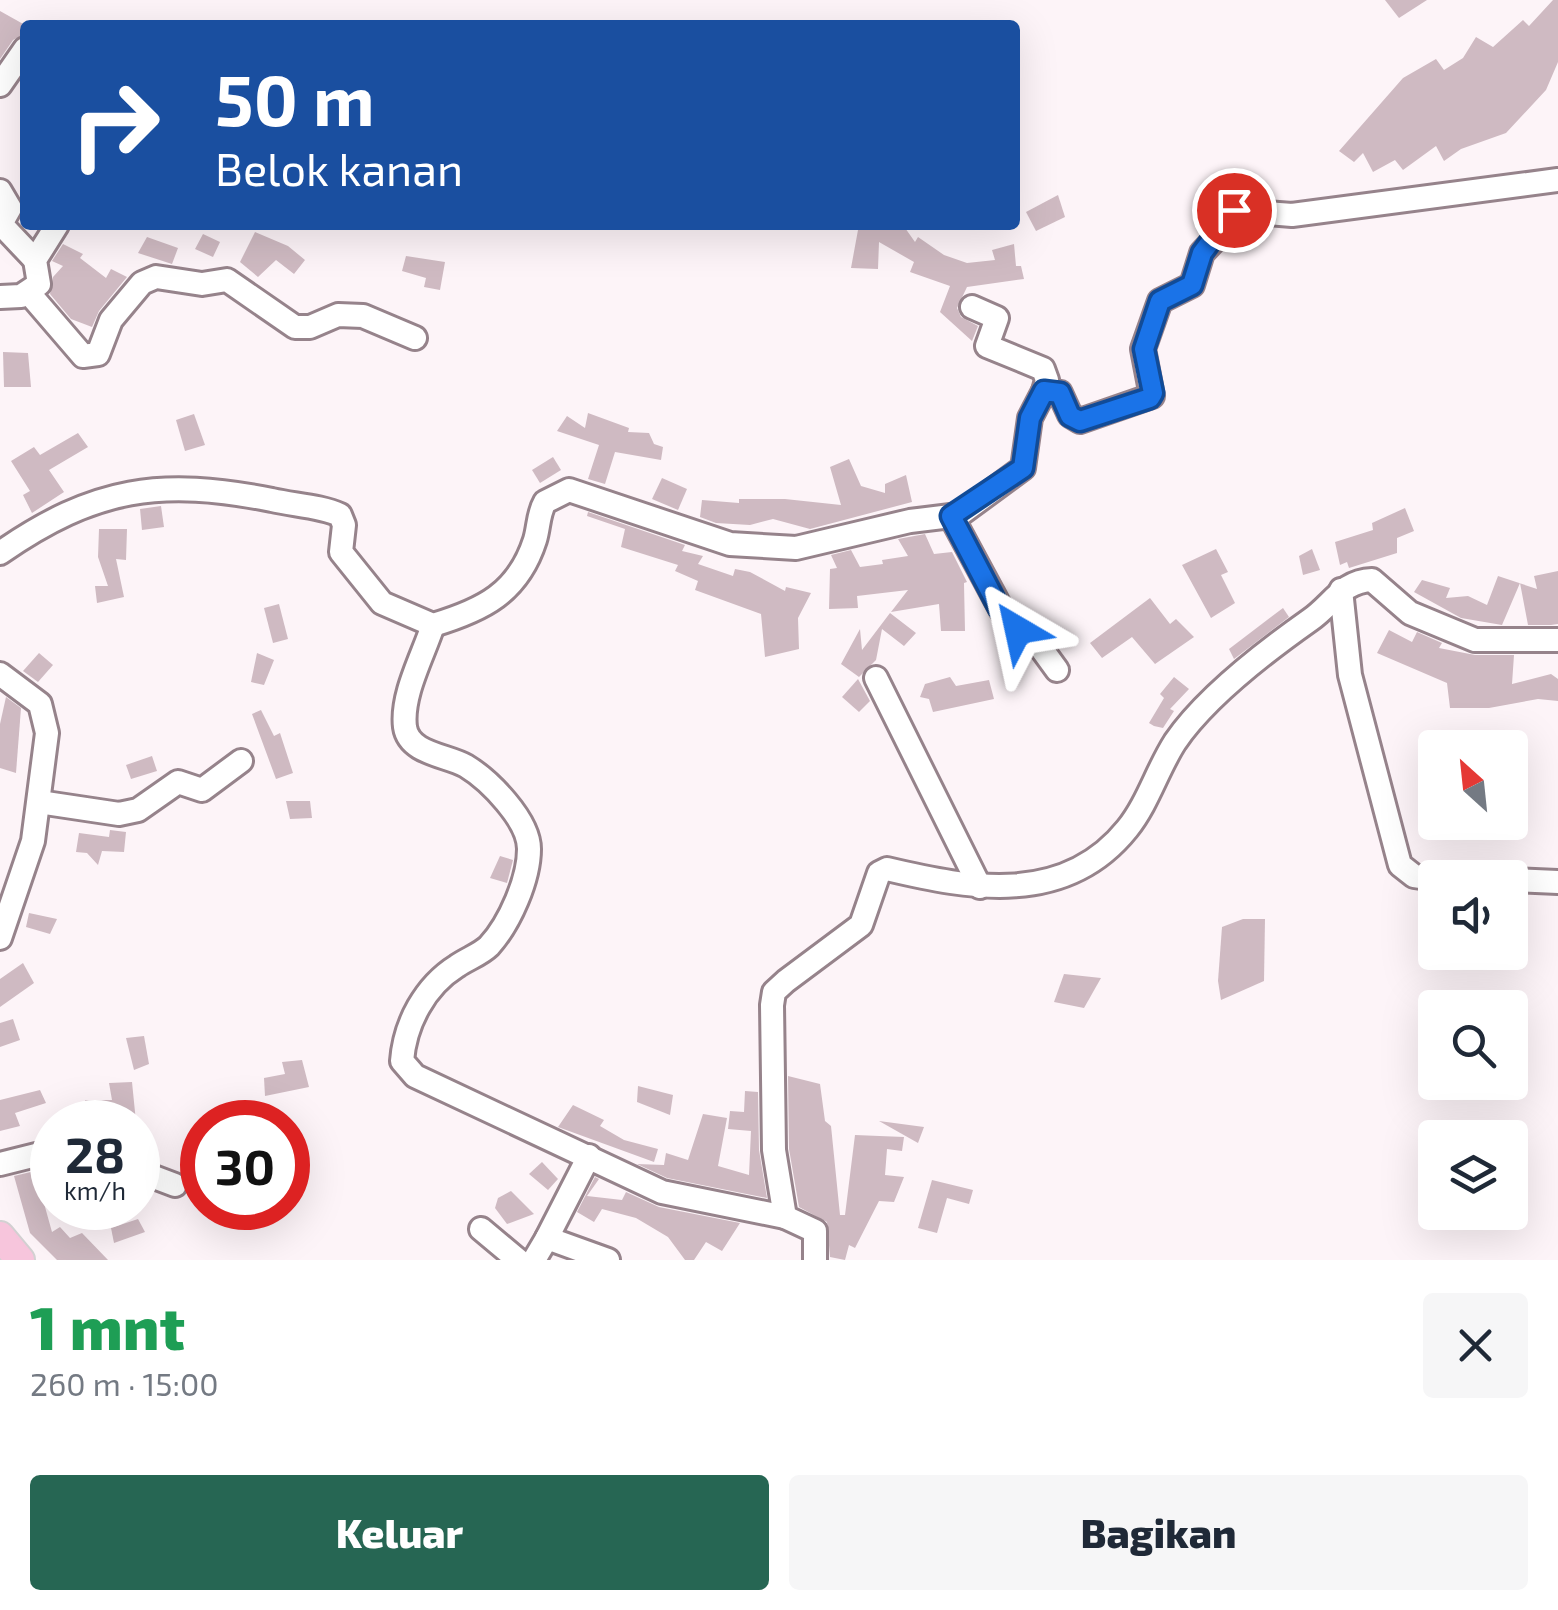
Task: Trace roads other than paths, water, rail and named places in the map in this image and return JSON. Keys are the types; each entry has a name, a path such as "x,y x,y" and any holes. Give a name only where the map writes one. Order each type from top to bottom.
{"main road":[{"path":"0,1236 20,1260"}],"street":[{"path":"0,85 20,56"},
{"path":"1044,391 1060,393 1070,416 1080,421 1150,398 1153,393 1144,362 1146,332 1160,301 1192,285 1202,253 1220,233 1231,210 1292,216 1558,180"},
{"path":"0,191 10,208 1,224 36,260 41,280 28,292 0,297"},
{"path":"36,260 54,230"},
{"path":"28,292 83,356 98,354 111,320 125,307 134,288 156,278 202,284 228,280 295,327 310,327 338,315 364,316 415,338"},
{"path":"0,552 96,501 137,489 193,487 266,499 340,515 344,525 340,552 370,594 433,625 481,609 504,595 520,577 544,502 569,490 730,544 769,548 796,548 910,521 951,516 1023,468 1030,418 1047,376 1042,369 987,346 998,318 972,307"},
{"path":"951,516 1008,622 1033,637 1057,670"},
{"path":"785,1217 774,1150 774,992 865,920 879,873 887,869 980,887 1038,886 1096,858 1126,830 1174,744 1194,718 1322,613 1341,590 1372,580 1410,613 1475,640 1558,640"},
{"path":"1341,590 1350,675 1400,865 1418,877"},
{"path":"433,625 404,711 406,733 418,747 476,773 505,803 529,844 527,872 502,927 488,948 433,983 416,1012 402,1061 414,1076 662,1192 785,1217 815,1231 814,1260"},
{"path":"0,674 28,692 46,717 33,841 0,938"},
{"path":"876,678 980,887"},
{"path":"39,802 120,814 138,810 178,782 202,790 241,761"},
{"path":"1528,881 1558,882"},
{"path":"0,1164 30,1156"},
{"path":"534,1260 588,1156"},
{"path":"160,1180 175,1185"},
{"path":"482,1229 518,1260"},
{"path":"547,1238 608,1260"}]}
